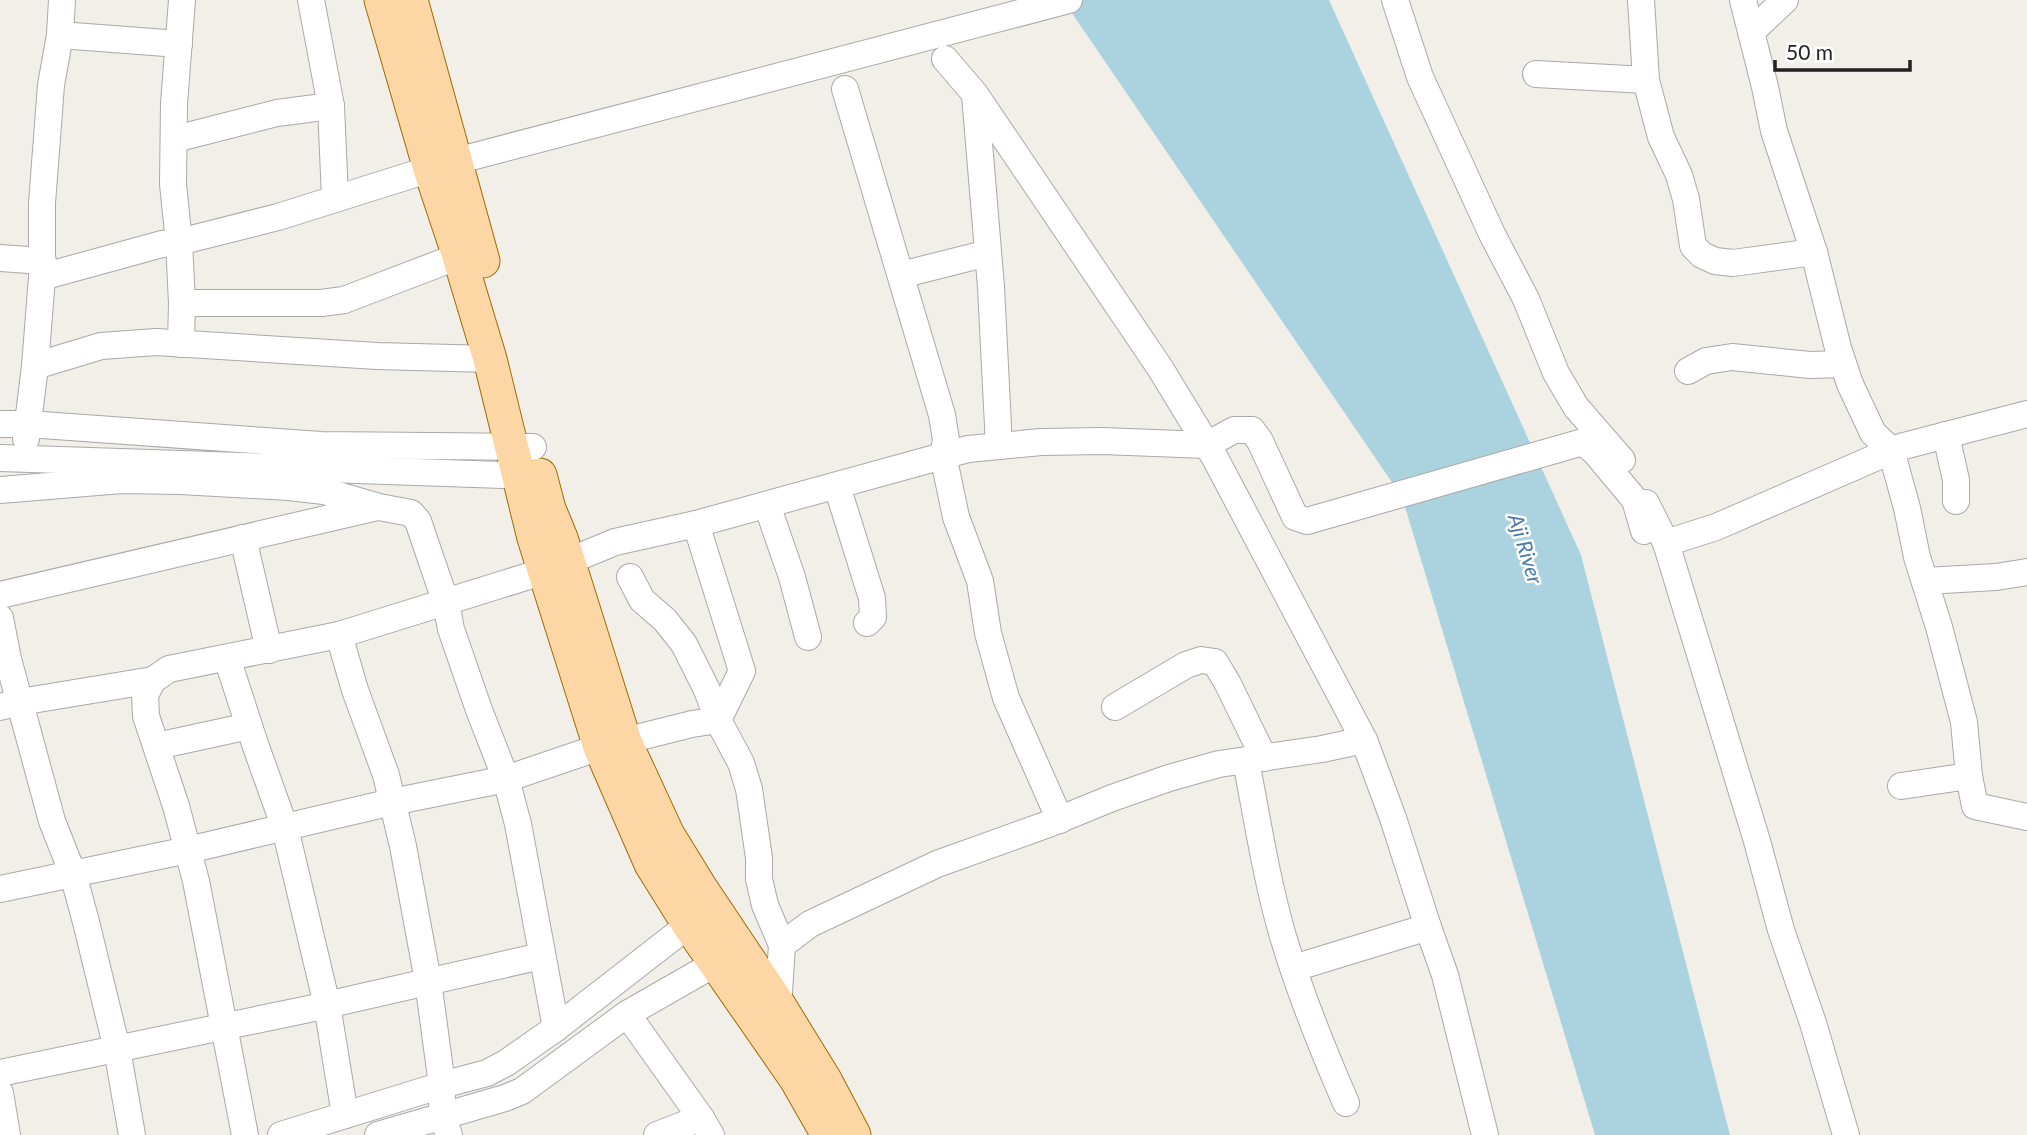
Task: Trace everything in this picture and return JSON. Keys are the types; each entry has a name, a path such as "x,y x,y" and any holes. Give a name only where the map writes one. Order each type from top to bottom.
{"main road":[{"path":"381,0 443,165 526,462 534,538 557,566 651,864 701,916 766,1010 825,1080 854,1135"},
{"path":"411,0 459,256 490,359 526,462"},
{"path":"766,1010 796,1079 828,1135"}],"street":[{"path":"62,0 60,35 51,85 42,203 42,269 35,366 28,424 12,458 526,462"},
{"path":"181,344 179,242 173,184 174,104 182,0"},
{"path":"311,0 331,106 335,198"},
{"path":"0,258 42,269 179,242 278,217 443,165 862,53 945,47 1069,0"},
{"path":"1395,0 1420,77 1492,234 1526,299 1556,373 1576,407 1623,461 1655,537 1757,841 1846,1135"},
{"path":"1641,0 1646,80 1661,137 1679,175 1686,199 1693,246 1702,255 1715,261 1733,263 1814,252"},
{"path":"1743,0 1774,131 1814,252 1843,364 1862,413 1873,433 1891,450 1917,557 1964,722 1975,806 2027,817"},
{"path":"1751,32 1785,0"},
{"path":"60,35 179,44"},
{"path":"945,47 1160,368 1207,445 1364,740 1445,975 1485,1135"},
{"path":"1535,74 1646,80"},
{"path":"845,89 942,415 946,440 943,455 956,517 980,581 988,633 1006,698 1060,820"},
{"path":"975,94 995,353 999,446"},
{"path":"175,139 277,113 331,106"},
{"path":"901,275 988,253"},
{"path":"182,303 321,303 344,300 459,256"},
{"path":"35,366 101,346 156,342 377,356 490,359"},
{"path":"1688,371 1706,361 1732,358 1810,365 1843,364"},
{"path":"1655,537 1716,527 1891,450 2027,414"},
{"path":"0,424 320,445 526,462"},
{"path":"10,705 153,680 169,669 339,635 557,566 615,542 696,524 968,449 1041,442 1102,441 1207,445 1234,430 1252,430 1260,441 1295,517 1307,521 1583,442 1595,452 1635,500 1655,537"},
{"path":"1946,435 1956,480 1956,501"},
{"path":"0,489 122,480 289,487 324,491 411,513 418,521 446,603 451,629 506,779 556,1028"},
{"path":"837,486 872,598 873,617 867,623"},
{"path":"767,505 792,577 808,637"},
{"path":"0,595 379,507"},
{"path":"696,524 742,671 718,720"},
{"path":"243,538 269,650"},
{"path":"1925,581 1996,577 2027,572"},
{"path":"630,577 642,600 665,620 684,644 707,690 718,720 741,763 749,789 759,858 759,879 765,905 782,945 779,992 766,1010"},
{"path":"0,618 8,659 10,705 72,874 117,1049 132,1135"},
{"path":"339,635 355,690 386,775 403,846 428,981 446,1125"},
{"path":"228,658 285,828 327,1004 345,1115"},
{"path":"1115,707 1186,664 1201,660 1215,662 1228,684 1255,759 1264,856 1282,933 1324,1053 1346,1103"},
{"path":"153,680 145,695 146,716 176,806 196,881 245,1135"},
{"path":"0,889 506,779 612,745 718,720"},
{"path":"156,746 249,726"},
{"path":"782,945 810,924 937,864 1170,778 1219,764 1364,740"},
{"path":"1902,786 1969,776"},
{"path":"281,1135 487,1073 556,1028 701,916"},
{"path":"1294,968 1428,927"},
{"path":"0,1073 223,1027 541,956"},
{"path":"378,1135 446,1125 522,1091 627,1014 729,956"},
{"path":"627,1014 706,1126 657,1135"},
{"path":"0,1093 7,1135"}],"water":[{"name":"Aji River","path":"1063,0 1329,0 1581,555 1730,1135 1595,1135 1402,497"}]}
